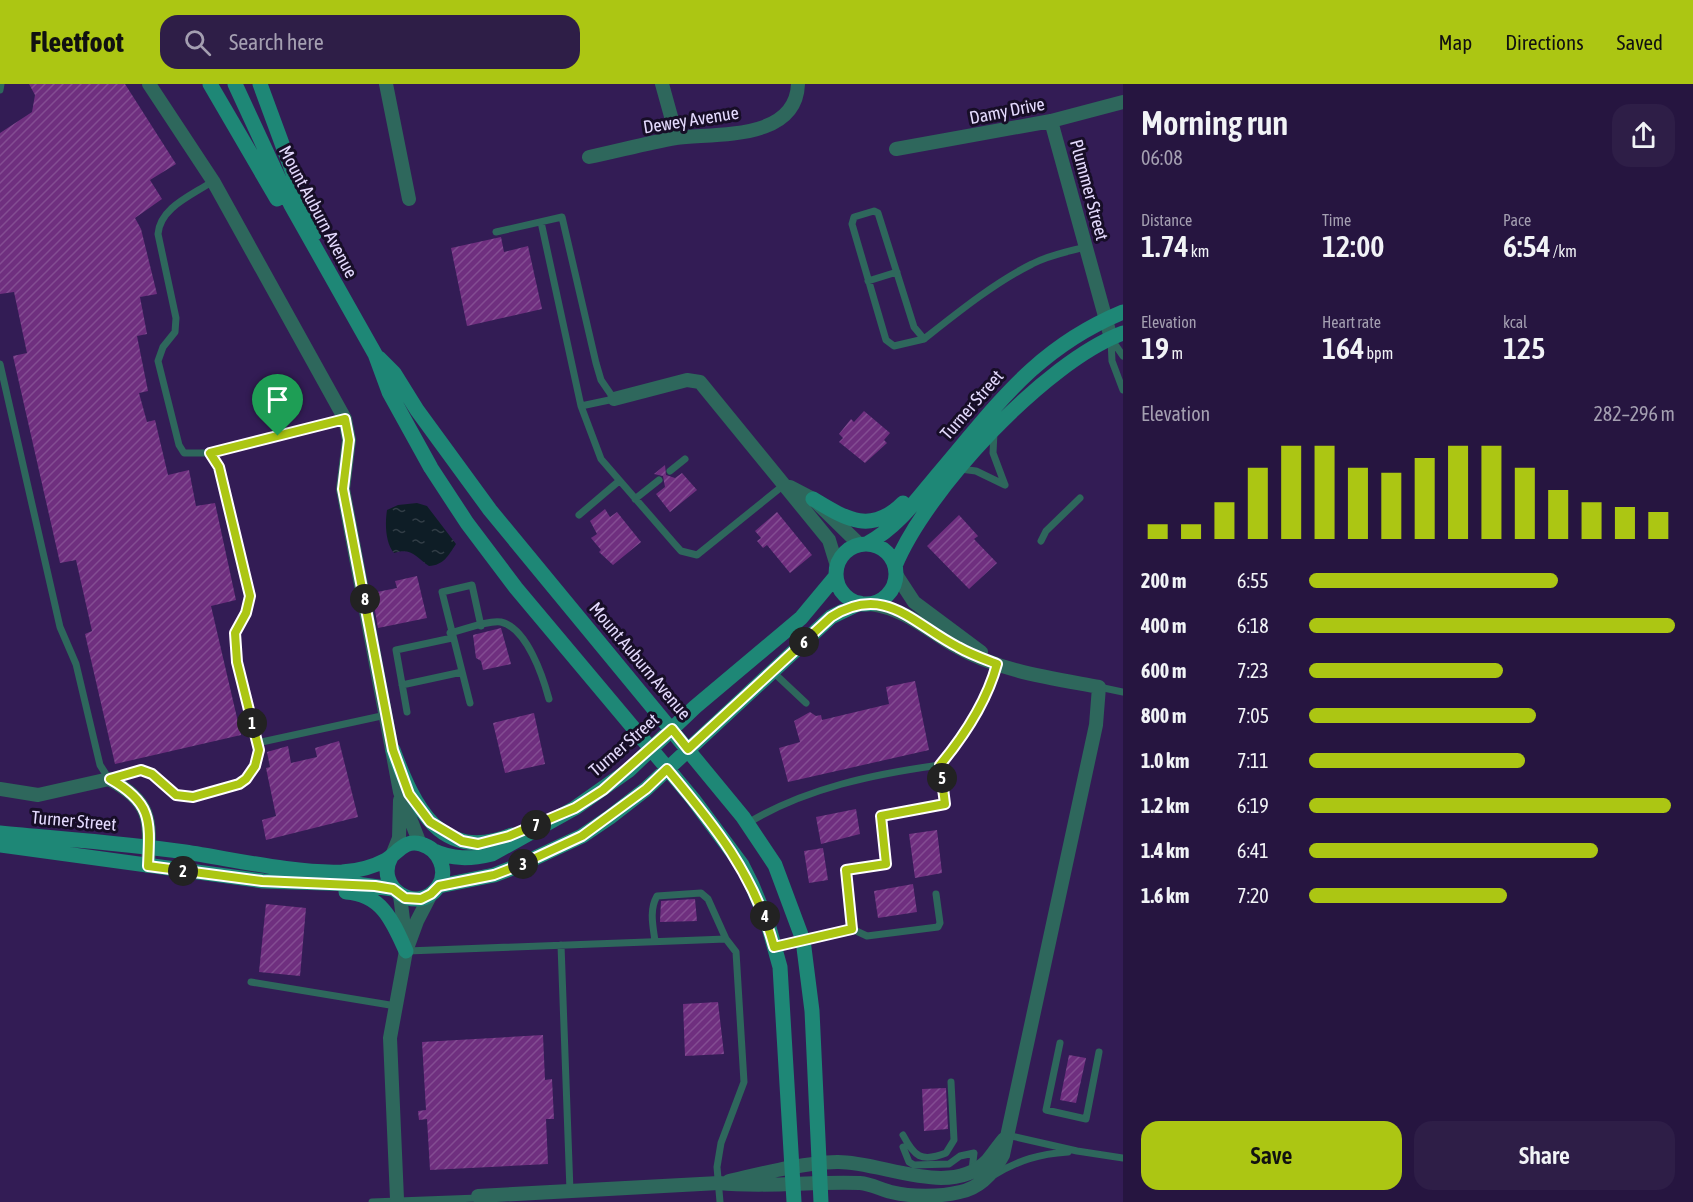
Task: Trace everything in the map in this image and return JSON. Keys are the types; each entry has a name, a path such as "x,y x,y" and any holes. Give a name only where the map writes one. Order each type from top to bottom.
{"main road":[{"path":"210,84 281,206 339,294"},
{"name":"Mount Auburn Avenue","path":"235,84 291,206 375,354 389,392 431,468 467,523 516,588 667,769 742,865 768,924 780,968 794,1202"},
{"path":"260,84 289,169 339,294"},
{"name":"Turner Street","path":"864,544 902,518 995,407 1036,363 1104,320 1123,312"},
{"name":"Turner Street","path":"896,571 910,533 960,469 994,431 1031,393 1059,370 1117,335"},
{"name":"Mount Auburn Avenue","path":"375,354 394,373 417,410 490,510 748,823 775,865 803,940 812,1011 821,1202"},
{"path":"813,500 840,515 861,523 880,520 902,504 978,414 995,407"},
{"path":"864,544 879,546 889,554 896,571 885,597 865,603 845,596 836,571 842,556 854,546 864,544"},
{"name":"Turner Street","path":"0,833 149,847 281,867 342,872 366,868 392,855 403,846 426,847 458,858 474,858 492,854 603,790 801,618 836,571"},
{"name":"Turner Street","path":"0,845 262,881 356,884 397,892 415,899 435,890 494,875 582,836 646,789 831,617 865,603"},
{"path":"393,750 409,794 430,822 462,841 478,844 494,842 575,808"},
{"path":"426,847 441,861 443,872 435,890"},
{"path":"392,855 387,875 397,892"},
{"path":"262,881 309,889 354,892 369,897 388,913 406,951"}],"street":[{"path":"149,84 213,181 345,419 349,440 343,489 400,792 399,838 392,855"},
{"path":"386,84 409,199"},
{"path":"663,84 677,138"},
{"name":"Dewey Avenue","path":"589,157 677,138 748,130 775,122 793,107 798,84"},
{"name":"Damy Drive","path":"897,149 1051,121 1123,102"},
{"name":"Plummer Street","path":"1051,121 1104,320 1117,335"},
{"path":"614,399 687,380 700,382 829,540 836,571"},
{"path":"785,484 813,500 864,544"},
{"path":"896,571 914,602 997,664"},
{"path":"718,1183 755,1187 862,1183 891,1192 936,1195 961,1192 979,1184 996,1168 1003,1155 1096,725 1099,687 997,664 957,647 904,612 891,607 865,603"},
{"path":"0,789 38,795 110,779 128,789 145,808 150,829 148,866"},
{"path":"400,792 426,847"},
{"path":"397,1199 390,1038 406,951 417,921 435,890"},
{"path":"397,892 406,951"},
{"path":"479,1199 570,1191 718,1183 792,1167 837,1162 867,1165 902,1175 937,1177 972,1171 987,1161 1006,1135"}],"lane":[{"path":"0,90 2,84"},
{"path":"213,181 171,209 159,222 158,234 176,318 175,332 163,347 158,361 179,445 184,453 210,453 345,419"},
{"path":"924,339 914,327 878,213 874,211 854,217 852,224 868,280 888,344 894,346 924,339 952,316 1030,264 1085,247"},
{"path":"496,232 562,217 596,363 601,380 614,399 581,406"},
{"path":"541,222 581,406 601,459 681,551 692,556 703,552 785,484"},
{"path":"868,280 897,272"},
{"path":"1117,335 1123,356"},
{"path":"1117,335 1112,361 1123,390"},
{"path":"0,364 60,627 76,664 100,765 110,779 141,770 152,774 176,795 193,797 239,784 246,779 255,766 259,750 237,662 235,633 246,613 250,596 219,467 210,453"},
{"path":"960,469 976,471 1005,485 993,453 994,431"},
{"path":"670,471 685,459"},
{"path":"635,499 659,480"},
{"path":"579,515 619,481"},
{"path":"1041,542 1046,531 1080,498"},
{"path":"471,703 451,636 442,592 472,585 481,626"},
{"path":"407,712 396,650 500,622 513,629 538,663 549,699"},
{"path":"748,823 776,806 842,784 879,774 940,765 957,744 991,686 997,664"},
{"path":"773,671 806,703"},
{"path":"402,686 462,672"},
{"path":"1099,687 1123,692"},
{"path":"257,743 386,715"},
{"path":"852,929 846,870 886,864 881,816 945,804 940,765"},
{"path":"655,941 652,920 653,903 657,896 701,893 708,899 726,939 736,952 744,1082 721,1143 717,1167 720,1202"},
{"path":"774,947 852,929 867,936 938,927 940,923 936,894"},
{"path":"406,951 726,939"},
{"path":"561,945 570,1191"},
{"path":"251,982 396,1006"},
{"path":"1060,1043 1046,1110 1086,1119 1099,1052"},
{"path":"903,1135 913,1153 921,1157 946,1153 954,1140 951,1082"},
{"path":"1006,1135 1077,1151 1123,1158"},
{"path":"903,1147 909,1162 914,1165 949,1164 960,1156 974,1153 972,1171"},
{"path":"979,1184 1022,1159 1039,1154 1077,1151"},
{"path":"372,1202 397,1199 479,1199"}],"water":[{"path":"417,503 427,506 456,544 445,559 438,564 429,566 417,556 405,551 394,553 387,538 387,510 398,505"}],"building":[{"path":"29,84 125,84 176,164 150,180 162,199 135,218 141,229 157,294 140,297 147,334 137,336 148,391 139,393 147,422 155,420 168,475 189,470 196,506 215,503 236,600 211,606 241,735 115,764 85,634 92,631 76,560 60,563 13,356 27,353 14,292 0,294 0,133 32,112 35,95"},
{"path":"501,237 504,252 528,246 542,309 467,326 451,248"},
{"path":"864,411 890,433 884,440 887,443 865,463 839,442 843,438 839,434 851,419 854,422"},
{"path":"665,465 666,475 675,478 682,473 697,490 670,512 656,494 665,487 663,476 654,474"},
{"path":"605,509 610,517 617,512 641,542 613,565 599,552 601,550 591,538 597,534 590,521"},
{"path":"777,512 812,555 790,573 767,545 763,548 757,541 761,538 755,531"},
{"path":"959,515 978,536 974,539 997,563 969,589 927,546"},
{"path":"417,576 427,618 378,628 372,593 397,588 395,581"},
{"path":"501,628 511,664 483,670 481,661 476,658 473,635"},
{"path":"915,681 929,750 788,782 779,748 800,742 794,721 810,712 816,716 821,715 822,720 889,704 886,687"},
{"path":"534,713 545,764 505,773 493,723"},
{"path":"339,741 358,817 266,840 262,820 276,816 266,768 270,767 267,752 288,746 291,763 317,757 315,748"},
{"path":"856,809 860,834 821,844 816,817"},
{"path":"937,830 942,873 915,878 909,834"},
{"path":"823,848 828,880 809,883 804,851"},
{"path":"913,884 917,912 878,918 874,891"},
{"path":"695,899 697,921 660,922 661,901"},
{"path":"266,904 306,908 300,976 259,972"},
{"path":"718,1002 724,1054 685,1056 683,1004"},
{"path":"543,1035 545,1080 552,1079 554,1119 546,1119 548,1164 430,1170 427,1119 419,1120 418,1111 426,1110 422,1042"},
{"path":"1069,1055 1086,1058 1076,1103 1060,1100"},
{"path":"946,1088 948,1129 924,1131 922,1089"}],"route":[{"path":"345,419 349,440 343,489 393,750 409,794 430,822 444,833 462,841 478,844 494,842 575,808 629,770 672,729 688,749 831,617 860,603 891,607 904,612 957,647 997,664 991,686 957,744 940,765 945,804 881,816 886,864 846,870 852,929 774,947 768,924 742,865 667,769 646,789 582,836 494,875 439,886 431,894 421,899 405,898 393,889 375,886 262,881 148,866 150,829 145,808 128,789 110,779 141,770 152,774 176,795 193,797 239,784 246,779 255,766 259,750 237,662 235,633 246,613 250,596 219,467 210,453 278,436 345,419"}]}
